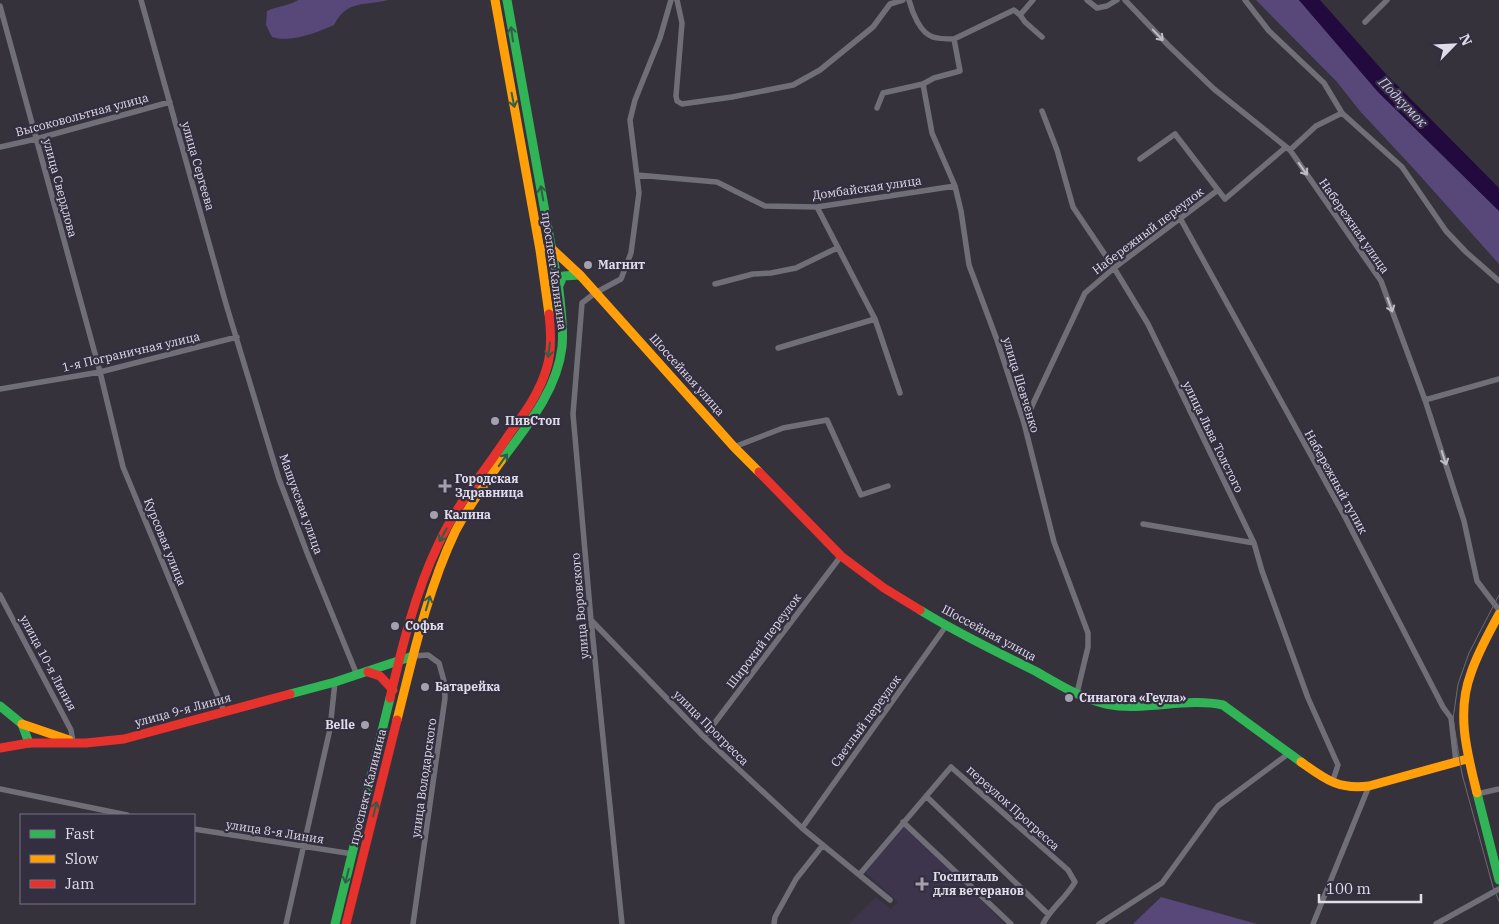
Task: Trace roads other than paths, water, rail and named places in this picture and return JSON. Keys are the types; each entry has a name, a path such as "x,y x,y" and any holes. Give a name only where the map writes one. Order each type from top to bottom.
{"main road":[{"name":"проспект Калинина","path":"336,924 399,660 425,574 438,544 452,519 532,402 547,367 550,350 551,332 540,250 495,0"},
{"name":"проспект Калинина","path":"346,924 413,656 434,581 461,521 543,402 555,378 562,348 563,333 558,291 516,62 507,0"},
{"path":"540,250 551,248"},
{"name":"Шоссейная улица","path":"551,248 580,275 734,447 840,556 884,588 946,626 1077,693 1105,704 1148,706 1208,702 1223,705 1288,754 1332,782 1354,788 1369,786 1468,759"},
{"name":"проспект Калинина","path":"558,291 560,280 564,276 580,275"},
{"path":"1499,612 1477,656 1464,696 1464,720 1468,759 1499,880"},
{"path":"399,660 413,656"},
{"name":"улица 9-я Линия","path":"0,748 29,743 86,743 124,739 335,682 399,660"},
{"path":"368,672 380,676 393,690"},
{"path":"0,706 22,724 74,742"},
{"path":"22,724 29,743"}],"street":[{"name":"улица Сергеева","path":"141,0 237,337"},
{"path":"595,292 621,279 630,253 639,193 630,120 635,100 660,38 671,0"},
{"path":"677,0 682,23 677,101 682,104 732,97 793,85 820,70 872,27 890,4 903,0"},
{"path":"909,0 911,10 923,29 932,37 954,39 1014,10 1042,37"},
{"path":"1020,15 1033,0"},
{"path":"1086,0 1097,8 1107,6 1117,0"},
{"name":"Набережная улица","path":"1125,0 1214,89 1288,148 1381,281 1425,400 1464,521 1477,581 1499,612"},
{"path":"1245,0 1269,31 1324,83 1342,113 1402,167 1446,232 1499,281"},
{"path":"1364,22 1386,0"},
{"name":"улица Свердлова","path":"0,6 100,373"},
{"path":"877,108 883,93 923,84 934,78 960,71 954,39"},
{"name":"улица Шевченко","path":"923,84 932,133 955,186 961,211 969,265 997,340 1024,422 1054,542 1088,633 1088,647 1077,693"},
{"name":"Высоковольтная улица","path":"0,147 170,102"},
{"name":"улица Льва Толстого","path":"1042,111 1057,150 1073,207 1114,268 1148,324 1254,543 1262,571 1308,698 1338,765 1332,782"},
{"name":"Набережный переулок","path":"1140,160 1175,134 1225,199 1316,126 1342,113"},
{"name":"Домбайская улица","path":"637,175 717,182 765,206 817,207 955,186"},
{"name":"Набережный переулок","path":"1024,422 1085,293 1114,268 1218,190"},
{"path":"817,207 875,319 900,393"},
{"name":"Набережный тупик","path":"1180,218 1345,517 1442,707 1451,718 1456,762"},
{"path":"715,284 753,274 796,268 837,248"},
{"name":"улица Воровского","path":"595,292 582,303 573,414 591,620 622,924"},
{"path":"778,348 875,319"},
{"name":"1-я Пограничная улица","path":"0,389 100,373 237,337"},
{"name":"Машукская улица","path":"237,337 279,479 308,555 358,675"},
{"name":"Курсовая улица","path":"100,373 123,467 224,711"},
{"path":"1425,400 1499,379"},
{"path":"734,447 783,428 828,420 861,496 888,486"},
{"path":"1143,524 1254,543"},
{"name":"Широкий переулок","path":"704,738 840,556"},
{"name":"улица 10-я Линия","path":"0,595 71,730 74,742"},
{"name":"улица Прогресса","path":"591,620 704,738 802,828 890,900"},
{"name":"Светлый переулок","path":"802,828 946,626"},
{"name":"улица Володарского","path":"413,656 428,654 439,663 444,680 445,698 413,924"},
{"path":"286,924 330,729 335,682"},
{"path":"1099,924 1162,884 1218,806 1288,754"},
{"name":"переулок Прогресса","path":"859,874 951,766 1068,870 1075,882 1068,895 1048,914"},
{"path":"1313,924 1369,786"},
{"path":"0,789 123,814"},
{"path":"1477,794 1499,789"},
{"path":"926,796 1048,914 1043,924"},
{"path":"903,822 1011,924"},
{"name":"улица 8-я Линия","path":"195,829 353,854"},
{"path":"774,924 775,917 796,879 823,845"},
{"path":"1436,924 1499,889"}],"water":[{"name":"Подкумок","path":"1299,0 1320,0 1385,73 1499,188 1499,211 1378,92"}],"tram line":[{"path":"1499,595 1469,653 1458,684 1453,719 1462,774 1493,887 1499,901"}],"place":[{"name":"Магнит","path":"588,265"},
{"name":"ПивСтоп","path":"495,421"},
{"name":"Городская Здравница","path":"445,486"},
{"name":"Калина","path":"434,515"},
{"name":"Софья","path":"395,626"},
{"name":"Батарейка","path":"425,687"},
{"name":"Синагога «Геула»","path":"1069,698"},
{"name":"Belle","path":"365,725"},
{"name":"Госпиталь для ветеранов","path":"922,884"}]}
